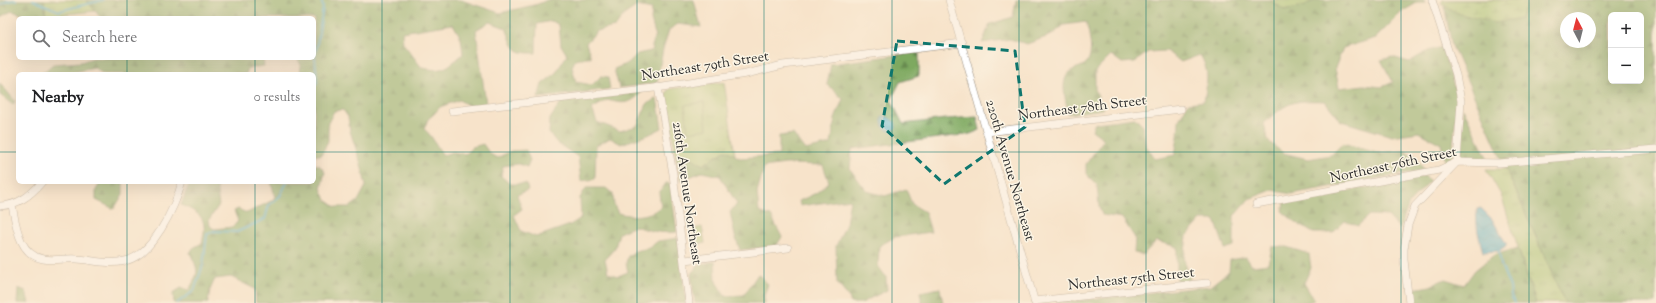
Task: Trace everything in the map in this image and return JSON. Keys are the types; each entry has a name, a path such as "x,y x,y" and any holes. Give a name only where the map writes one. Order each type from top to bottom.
{"street":[{"name":"220th Avenue Northeast","path":"949,0 1035,302"},
{"path":"1409,303 1404,260 1404,249 1408,226 1415,206 1457,162 1461,101 1456,74 1432,0"},
{"name":"Northeast 79th Street","path":"452,111 658,87 746,74 783,65 962,43"},
{"name":"216th Avenue Northeast","path":"658,87 685,260 690,303"},
{"name":"Northeast 78th Street","path":"987,132 1181,108"},
{"name":"Northeast 76th Street","path":"1256,204 1439,170 1457,162 1499,163 1656,148"},
{"path":"0,206 12,205 25,199 40,184"},
{"path":"12,205 21,240 26,250 34,257 44,260 77,259 102,263 126,261 138,256 149,246 161,230 175,202 181,184"},
{"path":"685,260 788,248"},
{"name":"Northeast 75th Street","path":"1035,302 1207,282"}],"highlighted area":[{"path":"897,41 1015,51 1025,127 944,184 882,126"}],"green space":[{"path":"0,0 44,0 46,16 28,16 12,11 0,17"},
{"path":"44,0 86,0 96,11 46,16"},
{"path":"86,0 461,0 500,13 538,4 547,0 694,0 701,27 678,24 669,30 663,49 657,83 619,88 614,69 628,63 637,54 651,51 655,34 651,20 652,9 637,6 624,15 615,27 597,31 586,43 591,57 575,60 572,67 576,82 592,85 601,76 608,77 610,89 538,98 542,84 555,74 567,55 561,45 559,25 552,21 537,24 536,53 528,53 519,51 515,48 506,28 489,22 476,30 486,104 469,106 459,100 440,107 428,119 424,129 443,155 453,152 466,154 472,147 483,144 490,154 497,158 511,151 526,150 530,160 527,167 519,164 503,166 501,176 510,184 526,184 528,190 517,195 522,209 514,215 521,231 536,237 570,225 581,218 580,198 586,188 606,188 613,194 614,205 618,213 641,215 651,213 661,207 659,193 666,183 670,183 677,232 656,232 635,226 619,233 615,248 605,259 608,273 618,276 628,272 626,263 628,256 635,251 649,248 658,241 678,238 686,303 256,303 255,289 231,277 215,279 210,290 208,303 174,303 173,293 181,288 189,290 195,279 197,272 190,253 193,248 202,243 204,235 204,223 202,218 194,211 181,205 189,184 217,184 219,205 209,220 210,226 214,229 233,227 238,221 234,211 238,209 247,213 273,200 275,196 272,184 316,184 316,165 320,166 325,172 321,188 326,200 336,207 350,207 358,201 366,186 361,164 350,131 348,117 343,110 334,111 328,123 328,141 321,155 316,155 316,72 300,72 301,65 298,60 316,60 316,16 99,16","holes":["453,24 461,38 463,54 453,63 444,68 422,68 403,43 402,32"]},
{"path":"1016,0 1269,0 1284,10 1303,6 1315,0 1424,0 1425,3 1417,3 1403,11 1376,38 1343,48 1335,68 1339,88 1364,85 1382,87 1393,82 1381,60 1392,57 1409,62 1428,51 1442,47 1455,90 1457,103 1452,159 1446,165 1441,144 1419,132 1392,136 1341,121 1325,101 1305,101 1292,103 1280,110 1264,123 1268,141 1283,153 1308,159 1331,155 1343,143 1377,153 1404,151 1415,156 1424,170 1291,194 1272,190 1249,199 1234,216 1234,246 1225,249 1215,220 1201,220 1187,236 1184,259 1190,280 1177,281 1177,247 1156,241 1143,255 1134,253 1135,238 1122,218 1102,215 1099,206 1097,185 1086,174 1086,164 1104,139 1092,130 1095,123 1135,118 1143,126 1145,144 1155,159 1175,155 1179,120 1188,103 1204,101 1207,77 1205,66 1200,55 1181,62 1166,51 1148,52 1135,62 1122,63 1111,55 1095,71 1095,89 1103,109 1068,114 1064,90 1066,77 1072,70 1080,67 1089,60 1090,40 1086,22 1064,25 1052,35 1027,44 1010,39 982,43 990,24 1013,17"},
{"path":"1269,0 1315,0 1303,6 1284,10"},
{"path":"1443,0 1656,0 1656,303 1565,303 1452,46"},
{"path":"1443,0 1529,1 1520,18 1495,23 1457,13 1441,3"},
{"path":"919,52 919,76 900,82 891,100 903,124 977,117 980,130 970,134 852,149 850,169 867,191 885,196 906,189 912,204 925,212 931,232 895,237 879,246 878,266 886,277 887,290 863,303 850,303 850,299 837,283 836,246 846,224 850,199 800,206 799,201 816,193 829,182 823,165 786,164 764,167 757,192 759,212 771,216 782,237 776,246 740,250 735,236 730,212 737,204 720,176 702,172 681,180 676,155 686,154 703,165 726,150 740,158 779,155 779,136 793,134 805,150 831,144 835,119 843,99 827,84 831,64"},
{"path":"87,60 263,60 264,66 248,68 247,72 100,72 95,68 73,72 43,72 53,64 81,62"},
{"path":"724,82 735,155 726,150 703,165 686,154 676,155 665,96 669,89"},
{"path":"0,83 15,101 13,105 0,95"},
{"path":"642,92 630,101 622,103 607,100 592,109 597,122 620,131 637,126 647,104 657,98 662,128 648,135 621,144 610,138 596,146 595,179 581,181 578,157 557,143 549,133 550,119 561,102"},
{"path":"704,102 707,129 688,132 685,105"},
{"path":"1463,108 1488,159 1464,158 1461,154"},
{"path":"1486,169 1506,169 1565,303 1536,303 1501,195"},
{"path":"1425,176 1430,181 1409,203 1400,229 1388,216 1369,215 1358,226 1345,221 1333,233 1313,233 1295,222 1282,211 1284,203"},
{"path":"100,184 123,184 123,194 114,209 96,200 96,190"},
{"path":"702,227 705,243 696,245 694,229"},
{"path":"1283,246 1309,254 1311,268 1304,283 1314,300 1306,303 1194,303 1176,299 1165,303 1058,303 1210,286 1229,271 1230,260 1246,257 1252,266 1268,264 1272,247"},
{"path":"1518,248 1536,303 1415,303 1413,289 1430,286 1445,279 1464,285 1475,270 1494,255"},
{"path":"715,261 716,282 725,296 744,295 758,274 768,284 764,296 765,303 695,303 691,274 698,265"},
{"path":"18,288 26,291 29,303 17,303"},
{"path":"940,288 943,303 922,303 920,292"}],"water":[{"path":"886,116 895,122 896,127 894,130 889,131 883,126 882,117"},
{"path":"1481,208 1492,219 1507,245 1499,251 1483,252 1477,226 1477,209"}],"waterway":[{"path":"0,5 8,1 16,0"},
{"path":"33,0 59,11 103,0"},
{"path":"316,51 323,7 321,0"},
{"path":"315,60 316,84"},
{"path":"177,303 194,291 203,265 207,234 214,231 237,232 265,219 269,205 280,196 286,184"},
{"path":"1499,251 1501,265 1510,287 1511,296 1514,303"}]}
